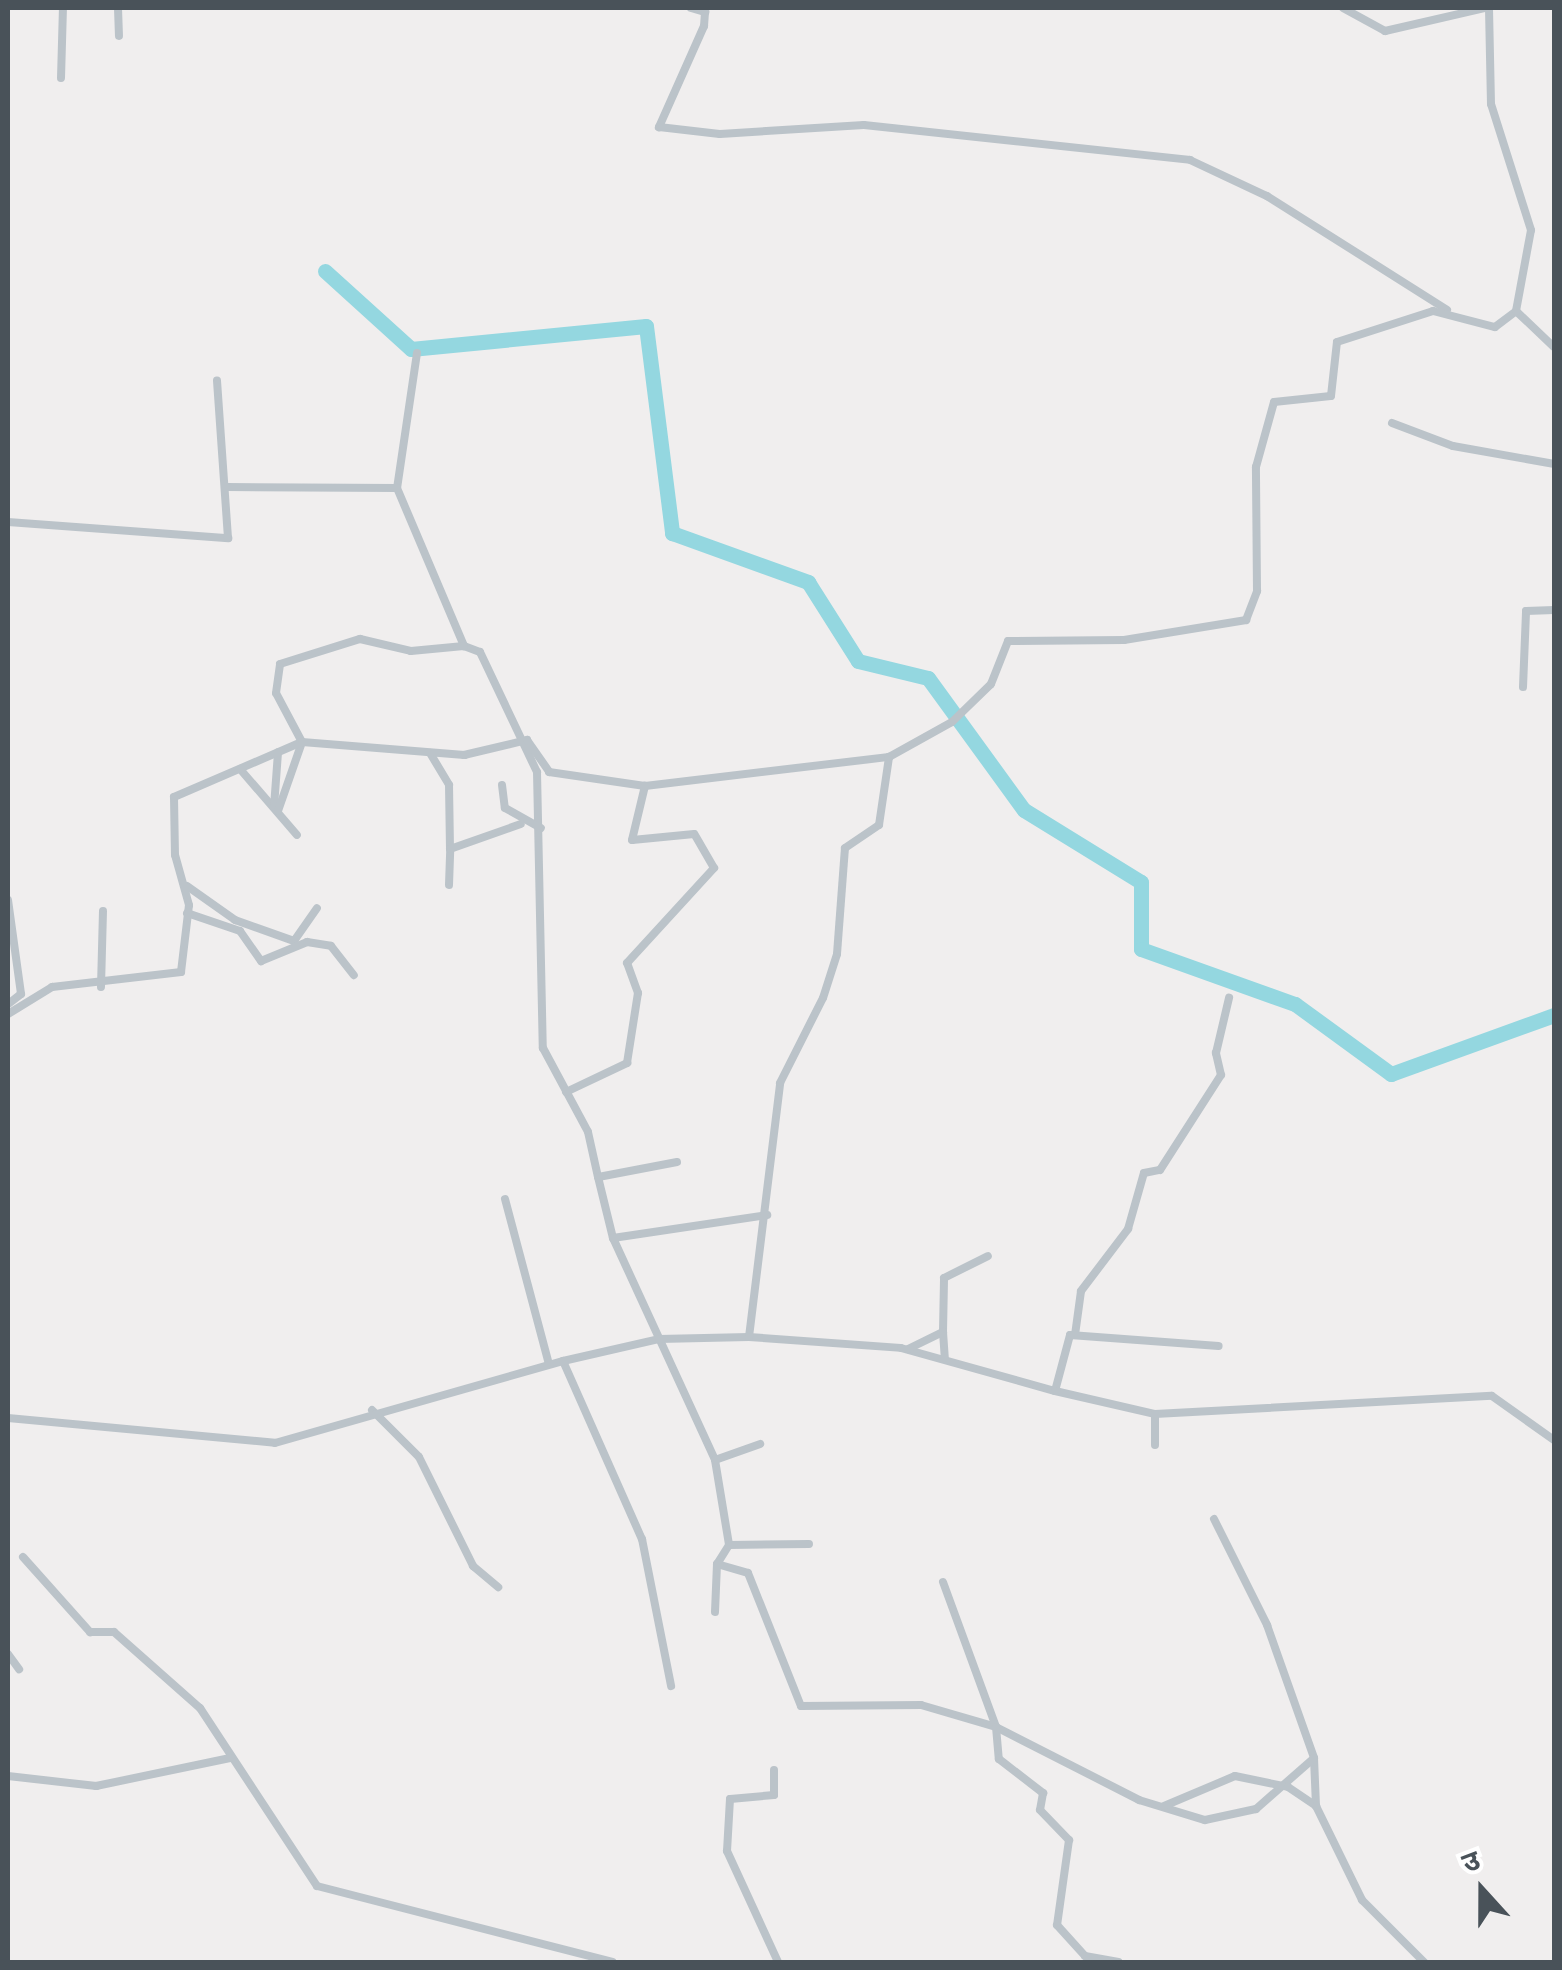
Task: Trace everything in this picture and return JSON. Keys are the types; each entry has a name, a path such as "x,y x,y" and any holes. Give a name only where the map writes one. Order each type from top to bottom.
{"street":[{"path":"61,78 63,8"},
{"path":"118,8 120,36"},
{"path":"691,8 705,12 704,26 659,127 720,134 864,126 1190,160 1266,196 1471,326 1495,327 1516,311 1530,230 1491,104 1487,8 1385,30 1343,8"},
{"path":"1516,311 1554,346"},
{"path":"276,810 302,742 276,693 280,664 360,639 411,652 464,646 480,652 526,740 548,772 645,786 890,757 952,722 991,684 1008,641 1124,640 1246,620 1257,592 1256,467 1274,402 1331,396 1336,342 1449,312"},
{"path":"418,352 398,488 464,646"},
{"path":"8,522 228,538 218,380"},
{"path":"1392,423 1454,446 1554,464"},
{"path":"227,487 398,488"},
{"path":"1523,687 1526,611 1554,610"},
{"path":"8,1014 30,994 100,987 182,972 187,886 175,856 174,796 302,742 464,755 526,740"},
{"path":"526,740 541,828 543,1048 566,1092 598,1177 614,1238 715,1460 730,1546 717,1564 714,1612"},
{"path":"276,810 278,752"},
{"path":"430,753 449,785 449,884"},
{"path":"464,755 468,770"},
{"path":"749,1337 767,1215 780,1082 822,998 836,954 846,848 879,825 890,757"},
{"path":"240,768 297,835"},
{"path":"502,785 505,808 521,824"},
{"path":"566,1092 627,1063 638,993 627,964 714,868 694,834 632,840 645,786"},
{"path":"450,849 521,824 541,828"},
{"path":"187,886 235,920 294,941 318,908"},
{"path":"8,902 20,994 8,1004"},
{"path":"100,987 103,912"},
{"path":"187,913 240,931 262,961 307,942 332,946 354,975"},
{"path":"1055,1392 1074,1335 1081,1291 1128,1229 1144,1173 1160,1170 1221,1075 1216,1053 1229,998"},
{"path":"598,1177 677,1162"},
{"path":"506,1199 549,1364"},
{"path":"614,1238 767,1215"},
{"path":"946,1358 942,1332 944,1278 988,1256"},
{"path":"906,1349 942,1332"},
{"path":"1074,1335 1219,1346"},
{"path":"8,1418 275,1443 372,1410 660,1339 749,1337 906,1349 1055,1392 1155,1414 1492,1396 1554,1440"},
{"path":"563,1361 642,1539 670,1686"},
{"path":"372,1410 419,1458 473,1566 498,1587"},
{"path":"1155,1414 1155,1445"},
{"path":"715,1460 760,1444"},
{"path":"1214,1519 1267,1625 1314,1758 1316,1806 1362,1900 1424,1962"},
{"path":"730,1546 809,1544"},
{"path":"22,1557 90,1632 114,1632 200,1708 317,1886 610,1962"},
{"path":"717,1564 748,1573 800,1706 920,1705 996,1727 1164,1806 1205,1820 1256,1809 1288,1787 1314,1758"},
{"path":"943,1582 996,1727 999,1759 1044,1794 1040,1810 1069,1840 1056,1926 1085,1956 1118,1962"},
{"path":"8,1654 19,1669"},
{"path":"8,1776 96,1786 230,1758"},
{"path":"774,1770 774,1796 730,1799 726,1850 778,1962"},
{"path":"1164,1806 1234,1776 1288,1787 1316,1806"}],"waterway":[{"path":"325,271 411,349 646,326 672,533 808,582 858,661 928,678 1024,810 1141,882 1141,949 1295,1004 1391,1074 1554,1015"}]}
